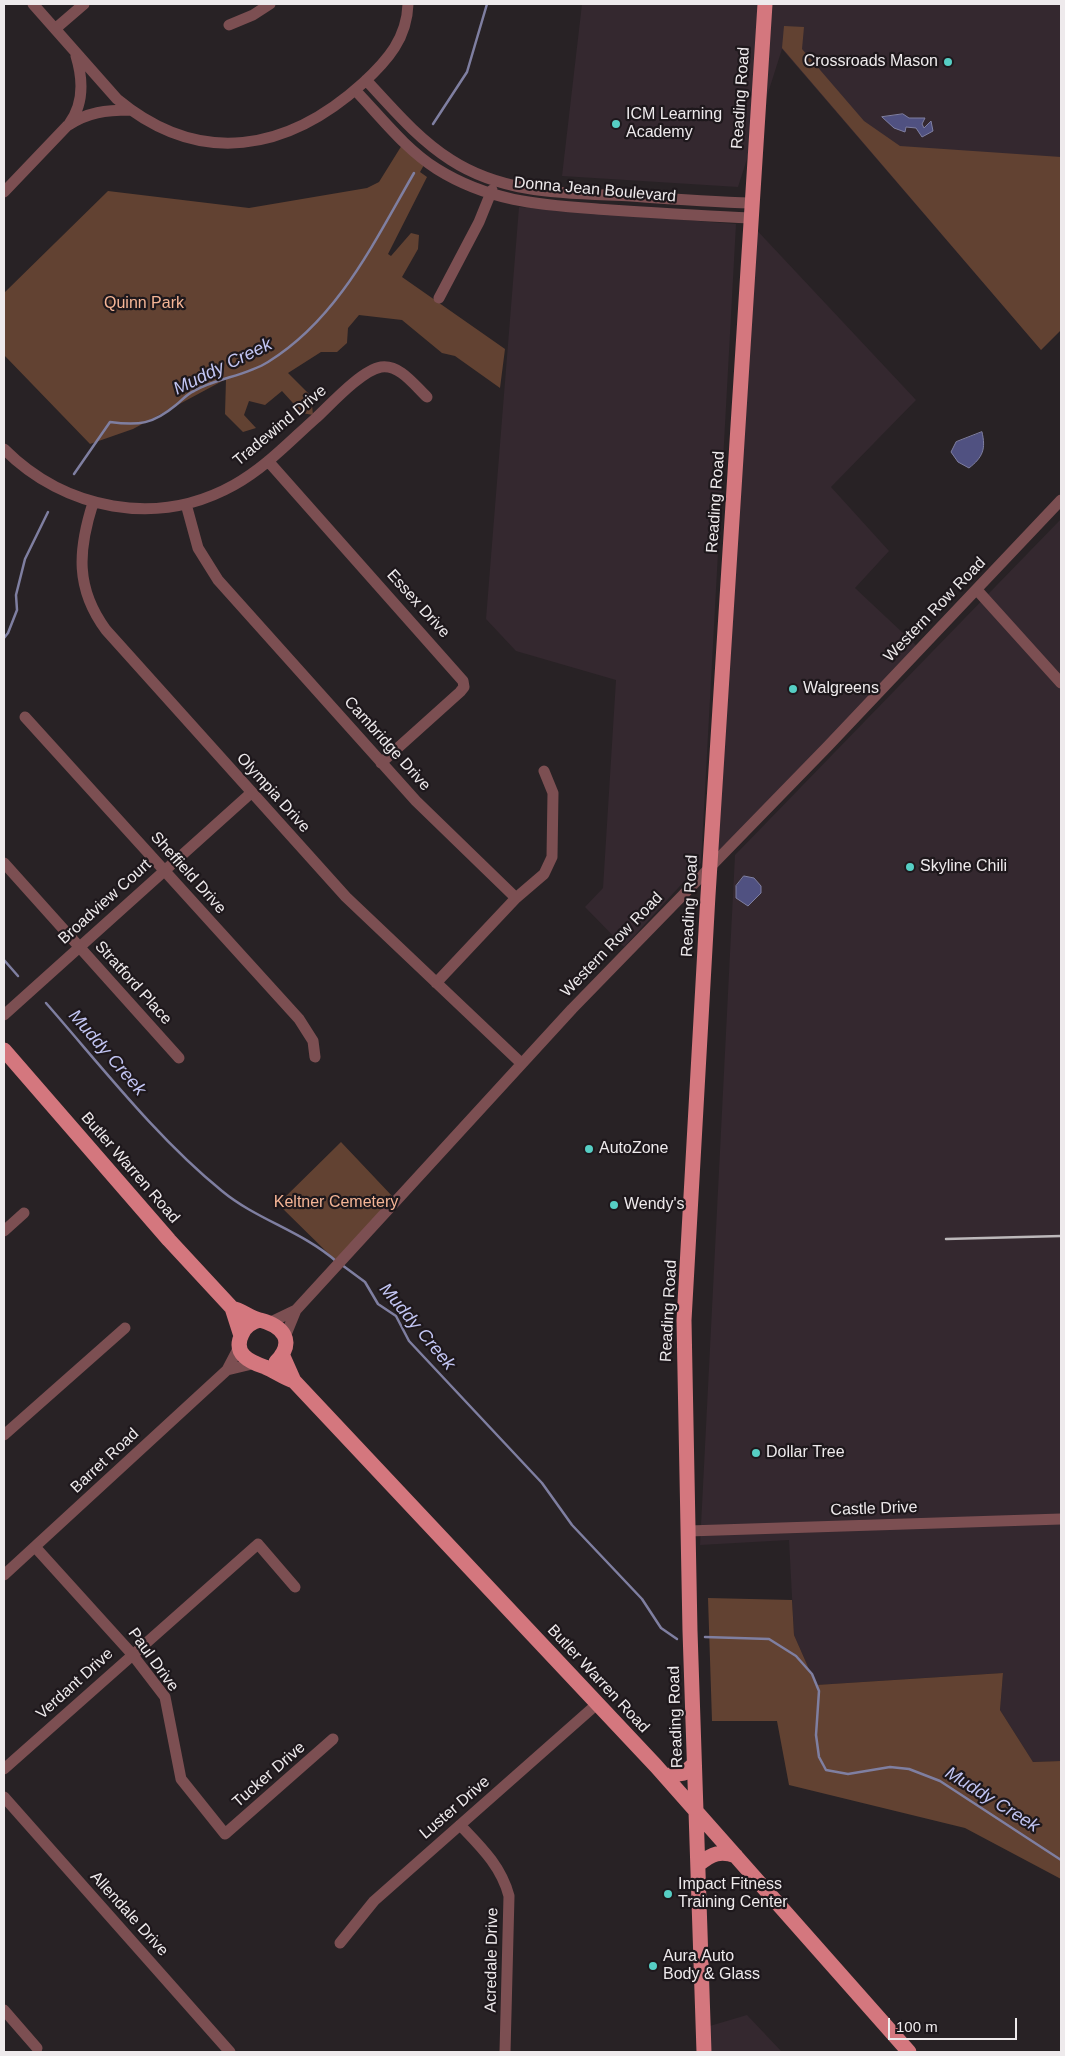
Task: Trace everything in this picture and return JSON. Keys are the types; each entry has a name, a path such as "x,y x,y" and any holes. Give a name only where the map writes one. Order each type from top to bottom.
{"main road":[{"name":"Reading Road","path":"704,2052 699,1864 694,1764 684,1320 710,866 765,4"},
{"name":"Butler Warren Road","path":"4,1050 176,1248 232,1308 280,1328 285,1337"},
{"name":"Butler Warren Road","path":"232,1308 244,1358 294,1381"},
{"path":"240,1342 246,1327 265,1321"},
{"path":"258,1366 275,1362 282,1354 285,1337"},
{"name":"Butler Warren Road","path":"282,1354 294,1381 664,1776 909,2052"},
{"path":"664,1776 684,1772 694,1764"},
{"path":"699,1864 714,1854 726,1853 736,1856"}],"street":[{"path":"33,4 130,110 166,130 184,136 241,143 272,138 308,124 355,90 398,44 406,26 408,4"},
{"path":"55,29 84,4"},
{"path":"228,25 253,15 270,4"},
{"path":"4,192 67,126 75,113 81,94 80,68 75,52"},
{"name":"Donna Jean Boulevard","path":"366,80 407,125 431,147 453,161 495,181 545,191 752,211"},
{"name":"Donna Jean Boulevard","path":"355,90 406,144 426,161 458,181 490,195 537,205 752,211"},
{"path":"67,126 90,114 130,110"},
{"path":"440,298 475,230 495,181"},
{"name":"Tradewind Drive","path":"4,449 28,472 44,482 93,503 143,509 186,504 218,493 236,484 268,461 354,384 374,369 387,366 399,371 427,397"},
{"name":"Essex Drive","path":"268,461 463,681 464,687 460,692 381,763"},
{"name":"Western Row Road","path":"285,1337 296,1310 521,1063 977,590 1061,500"},
{"name":"Olympia Drive","path":"93,503 85,528 81,560 84,585 92,609 106,630 346,897 521,1063"},
{"name":"Cambridge Drive","path":"186,504 196,542 210,570 381,763 429,814 516,898"},
{"path":"977,590 1061,683"},
{"name":"Sheffield Drive","path":"24,716 299,1019 313,1041 314,1057"},
{"path":"436,983 516,898 544,874 552,857 553,793 544,771"},
{"name":"Broadview Court","path":"4,1015 251,793"},
{"name":"Stratford Place","path":"4,863 179,1058"},
{"path":"4,1231 24,1213"},
{"name":"Western Row Road","path":"265,1321 296,1310"},
{"path":"4,1435 126,1328"},
{"name":"Barret Road","path":"4,1575 36,1548 227,1370 240,1342"},
{"name":"Barret Road","path":"227,1370 258,1366"},
{"name":"Castle Drive","path":"688,1531 1061,1519"},
{"name":"Verdant Drive","path":"4,1769 258,1544 295,1587"},
{"name":"Paul Drive","path":"36,1548 132,1654 165,1697 181,1778 226,1834"},
{"name":"Luster Drive","path":"340,1943 374,1901 598,1704"},
{"name":"Tucker Drive","path":"226,1834 334,1739"},
{"name":"Allendale Drive","path":"4,1797 230,2052"},
{"name":"Acredale Drive","path":"460,1825 493,1860 504,1878 509,1896 505,2052"},
{"path":"4,2010 37,2048"}],"shaded area":[{"path":"582,4 1061,4 1061,330 1041,350 782,49 738,187 562,176"},
{"path":"519,207 736,224 701,863 624,947 585,907 603,888 616,680 516,651 486,619"},
{"path":"751,224 916,400 831,487 889,551 855,588 920,649 710,866"},
{"path":"1061,519 1061,1761 1033,1762 1000,1710 1003,1673 816,1685 794,1635 789,1540 700,1545 735,855"},
{"path":"747,2015 782,2052 704,2052 703,2028"}],"green space":[{"path":"784,26 804,27 802,49 864,121 900,146 1061,157 1061,330 1041,350 782,48"},
{"name":"Quinn Park","path":"402,145 424,165 420,172 427,177 388,254 391,256 411,233 419,235 418,249 402,277 505,349 500,388 455,356 442,353 402,320 359,315 348,328 347,343 337,352 321,352 288,373 311,396 313,415 302,413 282,391 265,405 249,401 244,415 256,428 243,432 225,414 226,379 133,429 90,444 4,355 4,293 108,191 249,208 367,188 379,182"},
{"name":"Keltner Cemetery","path":"341,1142 393,1197 339,1264 278,1204"},
{"path":"708,1598 792,1600 794,1635 816,1685 1003,1673 1000,1710 1033,1762 1061,1761 1061,1879 965,1828 789,1785 777,1721 712,1721"}],"water":[{"path":"903,114 909,118 925,118 922,124 924,128 931,121 933,131 922,137 916,128 906,127 905,132 894,128 882,117"},
{"path":"982,432 984,443 978,460 969,468 958,462 951,452 956,442"},
{"path":"744,876 754,878 761,886 761,893 748,906 736,898 736,886"}],"waterway":[{"name":"Muddy Creek","path":"433,124 467,72 487,4"},
{"name":"Muddy Creek","path":"74,474 110,422 129,424 153,420 168,411 191,392 259,367 293,344 315,324 352,277 369,252 414,173"},
{"name":"Muddy Creek","path":"4,638 8,633 17,610 16,595 25,559 48,512"},
{"name":"Muddy Creek","path":"4,960 18,976"},
{"name":"Muddy Creek","path":"46,1003 130,1101 198,1170 236,1201 309,1242 337,1262"},
{"name":"Muddy Creek","path":"342,1265 365,1282 378,1304 396,1316 409,1341 542,1483 572,1525 642,1599 661,1628 677,1639"},
{"name":"Muddy Creek","path":"705,1637 769,1639 796,1656 812,1674 819,1691 816,1735 819,1757 826,1770 848,1774 890,1767 909,1769 940,1781 1061,1860"}],"railway":[{"path":"946,1239 1061,1236"}],"place":[{"name":"Crossroads Mason","path":"948,62"},
{"name":"ICM Learning Academy","path":"616,124"},
{"name":"Walgreens","path":"793,689"},
{"name":"Skyline Chili","path":"910,867"},
{"name":"AutoZone","path":"589,1149"},
{"name":"Wendy's","path":"614,1205"},
{"name":"Dollar Tree","path":"756,1453"},
{"name":"Impact Fitness Training Center","path":"668,1894"},
{"name":"Aura Auto Body & Glass","path":"653,1966"}]}
